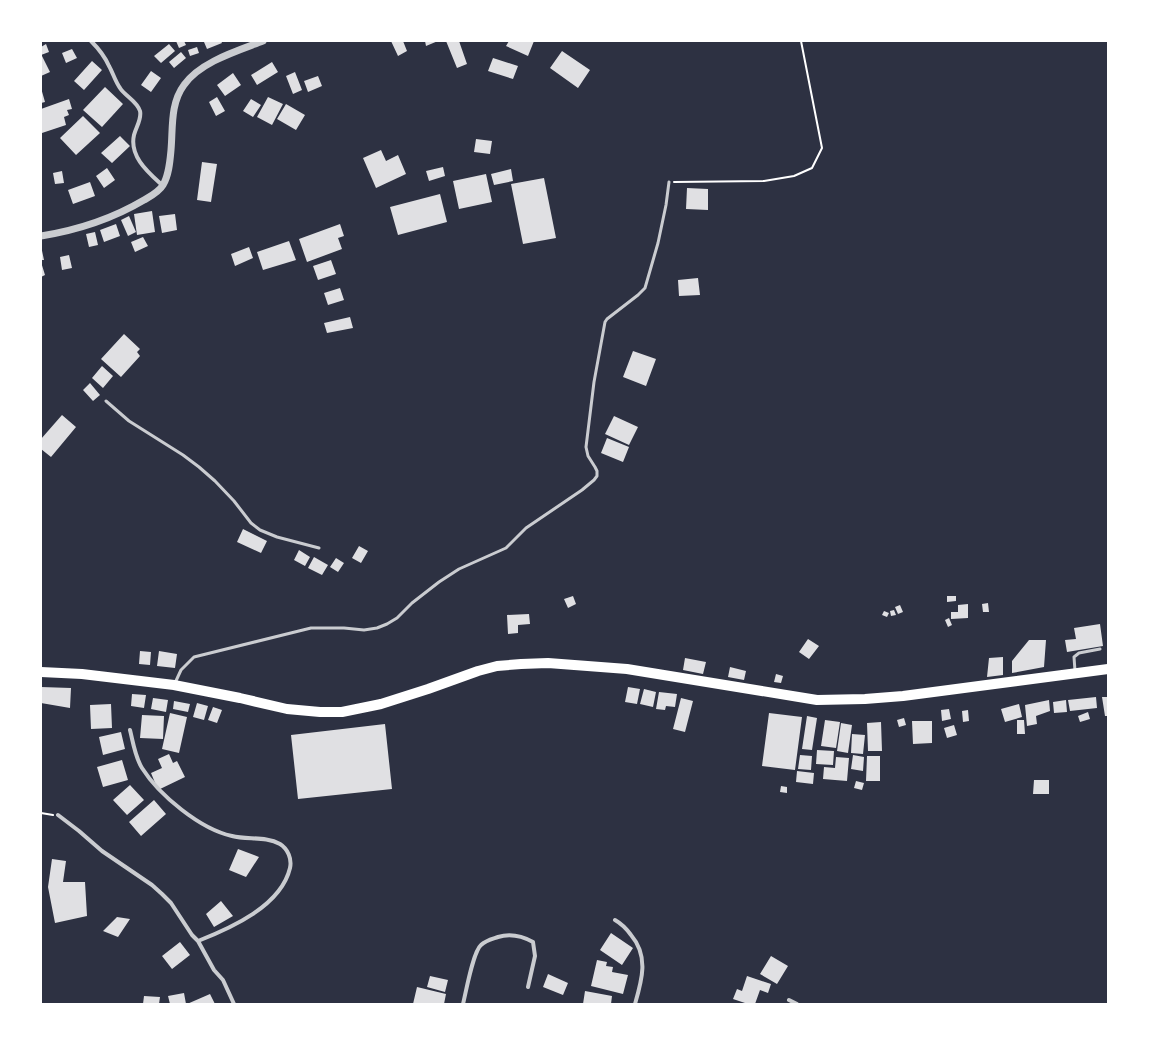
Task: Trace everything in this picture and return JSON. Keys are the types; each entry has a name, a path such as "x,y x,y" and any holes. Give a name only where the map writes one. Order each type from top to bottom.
{"main road":[{"path":"41,672 82,674 174,685 287,709 342,712 381,704 478,671 497,666 521,664 548,663 627,670 817,700 865,699 903,696 1108,669"}],"street":[{"path":"91,41 102,53 119,88 139,109 140,116 134,135 138,159 163,186"},
{"path":"41,236 69,231 113,216 150,197 163,186 170,162 174,104 184,85 199,70 226,56 263,41"},
{"path":"130,730 141,766 160,791 182,810 213,830 230,836 280,844 289,855 291,862 287,877 280,889 269,902 255,912 220,932 198,941"},
{"path":"58,815 102,851 152,885 171,903 198,941 214,970 223,980 234,1004"},
{"path":"615,920 623,924 640,948 643,972 635,1004"},
{"path":"463,1004 476,953 480,945 488,940 504,935 521,935 534,942 535,956 528,988"},
{"path":"789,1000 797,1004"}],"lane":[{"path":"174,685 181,670 194,657 311,628 344,628 364,630 387,624 397,618 439,582 459,569 498,553 506,548 526,528 582,490 594,480 597,471 588,456 586,447 594,382 605,322 638,295 644,288 660,236 669,182"},
{"path":"106,401 129,421 183,455 199,467 220,486 251,523 260,530 277,537 319,548"},
{"path":"1075,673 1074,657 1079,653 1100,649"}],"path":[{"path":"669,182 764,181 794,176 812,168 822,148 800,41"},
{"path":"41,813 58,815"}],"building":[{"path":"176,41 184,41 186,45 179,48"},
{"path":"221,41 222,43 207,49 204,42"},
{"path":"391,41 403,41 407,51 398,56"},
{"path":"425,41 438,41 426,46"},
{"path":"446,41 459,41 467,64 457,68"},
{"path":"509,41 534,41 528,56 506,46"},
{"path":"46,44 49,52 41,55 41,47"},
{"path":"169,44 175,51 161,63 154,56"},
{"path":"197,47 199,53 190,56 188,50"},
{"path":"72,49 77,58 66,63 62,53"},
{"path":"562,51 590,70 578,88 550,68"},
{"path":"181,52 186,58 174,68 169,62"},
{"path":"42,56 50,72 41,76 41,57"},
{"path":"493,58 518,66 513,79 488,71"},
{"path":"92,61 102,70 84,90 74,81"},
{"path":"272,62 278,72 257,85 251,75"},
{"path":"151,71 161,78 151,92 141,85"},
{"path":"295,72 302,90 293,94 286,76"},
{"path":"233,73 241,85 225,96 217,85"},
{"path":"318,76 322,86 308,92 304,81"},
{"path":"105,87 123,104 102,127 83,110"},
{"path":"41,88 45,102 41,103"},
{"path":"217,97 225,111 216,116 209,102"},
{"path":"268,97 283,104 272,125 257,117"},
{"path":"69,99 72,109 67,110 69,115 64,117 66,125 42,133 41,109"},
{"path":"251,99 261,105 253,117 243,111"},
{"path":"286,104 305,115 296,130 277,119"},
{"path":"83,116 100,133 76,155 60,138"},
{"path":"120,136 130,146 112,163 101,153"},
{"path":"476,139 492,141 490,154 474,152"},
{"path":"381,150 386,161 398,155 406,174 376,188 363,158"},
{"path":"202,162 217,164 211,202 197,200"},
{"path":"443,167 445,176 429,181 426,171"},
{"path":"107,168 115,180 104,188 96,176"},
{"path":"511,169 513,181 494,185 491,174"},
{"path":"62,171 64,183 55,184 53,173"},
{"path":"486,174 492,202 459,209 453,181"},
{"path":"544,178 556,238 523,244 511,184"},
{"path":"90,182 95,196 73,204 68,190"},
{"path":"687,188 708,189 708,210 686,209"},
{"path":"440,194 447,222 398,235 390,207"},
{"path":"152,211 155,232 137,235 134,214"},
{"path":"175,214 177,230 162,233 159,216"},
{"path":"129,216 136,232 128,236 121,220"},
{"path":"116,224 120,236 104,242 100,230"},
{"path":"340,224 344,236 338,238 342,249 307,262 299,239"},
{"path":"95,232 98,245 89,247 86,234"},
{"path":"143,237 148,246 135,252 131,242"},
{"path":"289,241 296,260 263,270 257,252"},
{"path":"41,246 44,260 41,260"},
{"path":"249,247 253,258 235,266 231,254"},
{"path":"69,255 72,268 62,270 60,257"},
{"path":"331,260 336,274 318,280 313,266"},
{"path":"41,262 45,275 41,277"},
{"path":"698,278 700,295 679,296 678,280"},
{"path":"340,288 344,300 328,305 324,293"},
{"path":"350,317 353,328 327,333 324,323"},
{"path":"124,334 140,349 137,352 140,356 121,377 101,359"},
{"path":"633,351 656,359 646,386 623,377"},
{"path":"102,366 113,376 103,388 92,378"},
{"path":"90,383 100,395 93,401 83,390"},
{"path":"62,415 76,427 51,457 41,449 41,439"},
{"path":"614,416 638,427 629,445 605,434"},
{"path":"607,438 629,447 623,462 601,453"},
{"path":"243,529 267,541 261,553 237,542"},
{"path":"359,546 368,551 361,563 352,558"},
{"path":"299,550 310,557 305,566 294,560"},
{"path":"314,557 328,565 322,575 308,568"},
{"path":"336,558 344,563 338,572 330,567"},
{"path":"573,596 576,604 568,608 564,599"},
{"path":"947,596 956,596 956,601 947,602"},
{"path":"988,603 989,612 983,612 982,604"},
{"path":"968,604 968,618 951,619 951,612 958,612 958,605"},
{"path":"900,605 903,612 898,614 895,607"},
{"path":"894,610 896,615 891,616 890,611"},
{"path":"884,611 889,613 887,617 882,615"},
{"path":"529,614 530,624 518,625 518,633 508,634 507,615"},
{"path":"949,618 952,625 948,627 945,620"},
{"path":"1100,624 1103,646 1067,652 1065,640 1076,639 1074,628"},
{"path":"808,639 819,646 809,659 799,652"},
{"path":"1029,640 1046,640 1044,667 1012,673 1012,661"},
{"path":"140,651 151,652 150,665 139,664"},
{"path":"159,651 177,654 175,668 157,666"},
{"path":"1003,657 1003,675 987,677 989,658"},
{"path":"685,658 706,662 703,674 683,670"},
{"path":"730,667 746,671 744,680 728,677"},
{"path":"776,674 783,676 781,683 774,682"},
{"path":"41,687 71,688 70,708 41,703"},
{"path":"628,687 640,689 637,704 625,702"},
{"path":"644,689 656,692 653,707 640,704"},
{"path":"659,692 677,694 675,707 666,706 665,710 656,709"},
{"path":"132,694 146,695 144,708 131,706"},
{"path":"1096,697 1097,708 1070,711 1068,700"},
{"path":"1102,697 1108,697 1108,716 1105,716"},
{"path":"153,698 168,700 166,712 151,709"},
{"path":"681,698 693,701 685,732 673,729"},
{"path":"1049,700 1050,711 1036,716 1037,724 1027,726 1025,705"},
{"path":"1066,700 1067,712 1054,713 1053,702"},
{"path":"174,701 190,704 188,712 173,709"},
{"path":"197,703 208,706 204,720 193,717"},
{"path":"111,704 112,728 91,729 90,705"},
{"path":"1019,704 1022,717 1005,722 1001,709"},
{"path":"213,707 222,710 217,723 208,720"},
{"path":"949,709 951,719 942,721 941,710"},
{"path":"968,710 969,721 963,722 962,711"},
{"path":"1088,712 1090,719 1080,722 1078,716"},
{"path":"170,713 187,717 179,753 162,749"},
{"path":"769,713 802,717 795,770 762,766"},
{"path":"142,715 164,716 163,739 140,738"},
{"path":"807,716 817,718 812,750 802,749"},
{"path":"904,718 906,725 899,727 897,720"},
{"path":"825,720 840,722 836,748 821,746"},
{"path":"1017,720 1024,720 1025,734 1017,734"},
{"path":"912,721 932,721 932,743 913,744"},
{"path":"881,722 882,751 868,751 867,723"},
{"path":"841,723 852,725 848,753 837,751"},
{"path":"385,724 392,789 298,799 291,735"},
{"path":"954,725 957,735 947,738 944,728"},
{"path":"121,732 125,749 103,755 99,737"},
{"path":"852,734 865,735 863,754 851,753"},
{"path":"817,750 834,751 833,765 816,764"},
{"path":"169,754 173,763 177,761 185,777 158,790 151,773 162,768 158,759"},
{"path":"800,755 812,756 811,770 798,769"},
{"path":"853,755 864,757 863,771 851,769"},
{"path":"867,756 880,756 880,781 866,781"},
{"path":"836,757 849,758 847,781 823,779 824,767 835,768"},
{"path":"122,760 128,780 103,787 97,767"},
{"path":"797,771 814,773 813,784 796,782"},
{"path":"1034,780 1049,780 1049,794 1033,794"},
{"path":"856,781 864,783 862,790 854,788"},
{"path":"130,785 144,800 127,815 113,800"},
{"path":"781,786 787,787 787,793 780,792"},
{"path":"154,800 166,814 141,836 129,822"},
{"path":"238,849 259,857 246,877 229,870"},
{"path":"52,859 66,861 63,882 85,882 87,916 55,923 48,887"},
{"path":"221,901 233,916 214,927 206,914"},
{"path":"117,917 130,919 118,937 103,931"},
{"path":"611,933 633,948 622,965 600,950"},
{"path":"180,942 190,955 172,969 162,956"},
{"path":"771,956 788,966 777,984 760,974"},
{"path":"597,960 607,962 606,966 613,967 612,972 628,975 623,994 591,986"},
{"path":"548,974 568,983 563,995 543,987"},
{"path":"430,976 448,980 445,992 427,987"},
{"path":"747,976 771,984 768,993 760,990 755,1004 748,1004 733,999 737,989 742,991"},
{"path":"417,987 446,994 444,1004 413,1004"},
{"path":"585,991 612,996 611,1004 583,1004"},
{"path":"184,993 186,1004 170,1004 168,996"},
{"path":"210,994 215,1004 187,1004"},
{"path":"144,996 160,997 159,1004 143,1004"}]}
